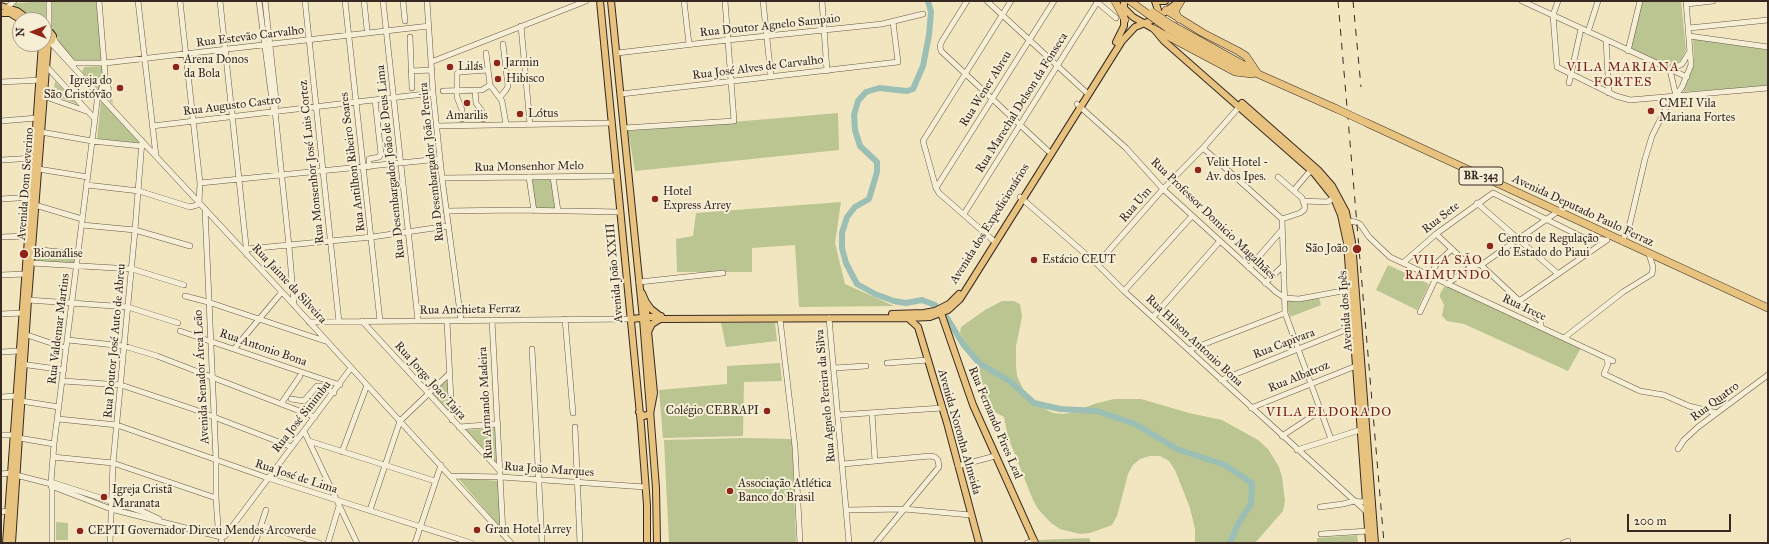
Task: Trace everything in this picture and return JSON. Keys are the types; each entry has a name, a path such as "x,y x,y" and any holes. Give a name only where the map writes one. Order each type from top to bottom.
{"highway":[{"path":"1115,1 1125,20"},
{"path":"1119,1 1124,5"},
{"name":"Avenida Deputado Paulo Ferraz","path":"1130,1 1169,26 1241,68 1337,109 1557,212 1608,238 1622,242 1768,308"},
{"name":"Avenida Deputado Paulo Ferraz","path":"1137,1 1169,26"},
{"path":"1179,19 1175,11 1181,1"},
{"path":"1166,10 1179,19 1246,56 1258,74"},
{"path":"1154,29 1235,72 1258,74"}],"main road":[{"path":"601,1 606,18 610,19 613,15"},
{"name":"Avenida João XXIII","path":"601,1 641,425 647,505 646,543"},
{"name":"Avenida João XXIII","path":"611,1 639,285 645,318 650,414 656,488 657,543"},
{"path":"1155,1 1165,1"},
{"path":"1155,1 1166,10"},
{"path":"1155,1 1158,10 1157,17"},
{"path":"1120,40 1130,31 1157,17 1181,1"},
{"path":"1120,40 1125,20 1124,5"},
{"name":"Avenida dos Ipês","path":"1124,5 1133,17 1154,29 1164,41 1311,170 1327,187 1334,198 1342,215 1353,289 1353,327 1356,336 1356,366 1360,430 1369,501"},
{"path":"1,6 8,7 16,12"},
{"path":"1,13 12,14"},
{"path":"604,36 607,31 612,33 613,42 617,53"},
{"name":"Avenida dos Expedicionários","path":"631,319 908,318 940,312 960,293 1120,40"},
{"name":"Avenida Dom Severino","path":"6,543 8,511 21,401 23,334 28,300 35,205 33,197 38,169 37,118 45,52"},
{"name":"Avenida Dom Severino","path":"17,436 16,396 21,364 19,351 23,334 22,313 28,236 41,132 44,96 42,80 46,66 46,52"},
{"name":"Avenida dos Ipês","path":"1239,107 1242,102 1318,170 1339,197 1349,221 1356,336 1370,514 1375,543"},
{"name":"Avenida dos Expedicionários","path":"1021,198 1048,151 1078,106"},
{"path":"621,213 626,217 632,215"},
{"path":"622,229 627,225 633,227"},
{"path":"639,285 645,300 660,318 652,324 648,332"},
{"path":"639,412 644,416 650,414 654,393 648,332 645,318 645,300"},
{"name":"Rua Fernando Pires Leal","path":"940,312 966,389 1035,542"},
{"path":"908,318 918,328 922,315"},
{"name":"Avenida dos Expedicionários","path":"660,318 922,315"},
{"name":"Avenida Noronha Almeida","path":"918,328 942,408 979,543"},
{"path":"641,425 645,423 651,426"},
{"name":"Avenida Dom Severino","path":"12,543 13,474"},
{"name":"Avenida dos Ipês","path":"1369,543 1368,531 1370,514"}],"street":[{"path":"8,7 13,1"},
{"path":"48,12 49,1"},
{"path":"98,1 106,86"},
{"path":"138,1 156,156"},
{"path":"87,185 139,191 190,207 196,206 198,202 200,183 180,1"},
{"path":"220,1 247,255"},
{"path":"259,1 268,45 277,107 275,112 290,246 294,305"},
{"path":"265,1 268,45"},
{"name":"Rua Monsenhor José Luis Cortez","path":"305,1 316,106 325,164 324,171 339,322"},
{"name":"Rua Antilhon Ribeiro Soares","path":"345,1 356,102 367,167 380,321"},
{"path":"364,1 367,29"},
{"name":"Rua Desembargador João de Deus Lima","path":"383,1 418,321"},
{"path":"403,1 405,21"},
{"name":"Rua Desembargador João Pereira","path":"427,1 436,126 460,320"},
{"path":"431,62 586,1"},
{"path":"684,1 689,44"},
{"path":"624,128 734,121 725,1"},
{"path":"763,1 771,77"},
{"path":"822,1 827,70"},
{"path":"968,1 942,41 940,46 942,51 1048,151"},
{"path":"987,1 1086,93"},
{"path":"994,241 939,193 924,150 924,138 1011,1"},
{"name":"Rua Wener Abreu","path":"936,188 1054,1"},
{"name":"Rua Marechal Delson da Fonseca","path":"964,214 1097,1 1116,18"},
{"path":"1522,1 1687,77"},
{"path":"1558,1 1553,15 1557,67 1609,93 1628,100 1768,88"},
{"path":"1588,32 1598,1"},
{"path":"1628,51 1640,1"},
{"path":"1622,242 1630,223 1652,136 1666,108 1682,87 1691,65 1686,2 1713,1"},
{"name":"Rua Doutor Agnelo Sampaio","path":"617,53 893,22 923,14"},
{"path":"1689,28 1768,20"},
{"name":"Rua José Alves de Carvalho","path":"621,94 898,62 893,22"},
{"name":"Rua Estevão Carvalho","path":"74,62 84,64 145,59 429,26"},
{"path":"521,26 530,124"},
{"path":"1570,83 1581,29"},
{"path":"410,36 412,88"},
{"path":"1689,36 1768,47"},
{"path":"52,37 74,62 79,72"},
{"path":"1606,40 1609,93"},
{"path":"500,97 508,86 503,44"},
{"name":"Rua Jaime da Silveira","path":"52,48 79,72 141,143 156,156 282,292 511,543"},
{"path":"1670,70 1682,64 1691,50"},
{"path":"486,53 490,86 500,97 504,105 506,124"},
{"path":"79,72 80,65 84,64"},
{"path":"46,66 87,112 95,118"},
{"path":"411,71 432,70"},
{"path":"462,119 456,76 458,73 488,70"},
{"path":"1670,70 1676,96"},
{"path":"1,82 42,80"},
{"path":"443,91 484,90 490,86"},
{"path":"475,90 476,103 482,112 483,119"},
{"name":"Rua Augusto Castro","path":"152,126 433,93"},
{"name":"Rua Valdemar Martins","path":"52,543 51,484 54,444 98,94"},
{"path":"44,96 87,112"},
{"path":"367,167 369,159 379,157 381,154 375,100"},
{"name":"Rua Professor Domicio Magalhães","path":"1078,106 1126,148 1163,189 1192,216 1265,283 1285,298"},
{"name":"Rua Um","path":"1097,264 1163,189 1203,148 1239,107"},
{"path":"1,121 37,118"},
{"path":"436,126 612,123"},
{"path":"41,132 92,141 141,143"},
{"name":"Rua Doutor José Auto de Abreu","path":"110,543 111,501 139,191 141,143"},
{"path":"1203,148 1282,219"},
{"path":"1,160 37,158"},
{"path":"200,183 440,159"},
{"path":"38,169 88,177"},
{"path":"1294,190 1311,170"},
{"name":"Rua Monsenhor Melo","path":"442,178 617,176"},
{"path":"529,177 534,211"},
{"path":"553,177 558,211"},
{"path":"1278,177 1294,190 1304,201 1304,209 1300,213 1282,219"},
{"name":"Rua Sete","path":"1403,263 1436,234 1477,203 1494,193 1547,219"},
{"path":"1,199 33,197"},
{"name":"Rua Hilson Antonio Bona","path":"1021,198 1097,264 1124,291 1251,408 1370,514"},
{"path":"1304,201 1327,202 1334,198"},
{"path":"1477,203 1557,274"},
{"path":"35,205 82,222 135,230 190,246"},
{"name":"Avenida Senador Área Leão","path":"205,209 216,460 216,498 221,540"},
{"path":"446,211 558,211 621,213"},
{"path":"1448,284 1471,267 1481,265 1557,212"},
{"path":"1124,291 1192,216"},
{"path":"1282,219 1281,231 1286,313 1310,384 1331,439"},
{"path":"1547,219 1582,237 1608,238"},
{"name":"Rua Irece","path":"1349,221 1360,224 1369,238 1387,254 1403,263 1613,361"},
{"path":"247,249 372,238 448,226"},
{"path":"1249,268 1281,231"},
{"path":"1436,234 1471,267"},
{"path":"1,237 28,236"},
{"path":"1519,301 1608,238"},
{"path":"1153,317 1220,241"},
{"path":"32,249 78,254"},
{"path":"1420,312 1437,263 1452,249"},
{"path":"1564,338 1623,292 1652,274 1654,267 1649,254"},
{"path":"31,262 132,269 184,285"},
{"path":"1265,283 1284,265"},
{"path":"1481,265 1541,321 1541,327"},
{"path":"639,285 723,273"},
{"path":"1,275 25,274"},
{"path":"1285,298 1299,298 1353,289"},
{"path":"234,349 282,292"},
{"path":"185,296 208,302 326,341"},
{"path":"28,300 128,307 178,323"},
{"path":"1,314 22,313"},
{"path":"1189,350 1286,313"},
{"name":"Rua Agnelo Pereira da Silva","path":"829,318 849,543"},
{"path":"565,319 573,413"},
{"name":"Rua Anchieta Ferraz","path":"309,322 631,319"},
{"path":"780,319 795,454 800,543"},
{"name":"Rua Armando Madeira","path":"492,320 503,534"},
{"name":"Rua Jorge Joao Tajra","path":"362,321 500,471"},
{"path":"447,321 452,420"},
{"name":"Rua Capivara","path":"1221,380 1353,327"},
{"name":"Rua Antonio Bona","path":"180,331 340,385"},
{"path":"23,334 66,348"},
{"path":"68,340 124,346 157,356 315,417"},
{"path":"532,349 540,480 542,543"},
{"path":"1,352 19,351"},
{"path":"1606,358 1608,364 1604,374 1640,391 1664,395 1689,406 1717,413"},
{"path":"887,363 928,360"},
{"path":"21,364 64,370"},
{"path":"834,368 866,366"},
{"name":"Rua Albatroz","path":"1251,408 1356,366"},
{"name":"Rua José Sinimbu","path":"221,540 352,368"},
{"path":"370,510 400,421 450,373"},
{"name":"Rua Quatro","path":"1678,449 1689,435 1768,375"},
{"path":"280,404 300,376"},
{"path":"63,381 121,385 193,409 292,447"},
{"path":"342,452 367,385"},
{"path":"291,399 304,401 318,386 322,386 334,393"},
{"path":"1,397 16,396"},
{"path":"21,401 59,407"},
{"path":"838,414 942,408"},
{"path":"1282,436 1320,411"},
{"path":"872,413 875,461"},
{"name":"Rua José de Lima","path":"58,419 117,425 338,503 370,510 471,543"},
{"path":"459,427 498,424"},
{"path":"575,427 576,482 580,543"},
{"path":"1297,450 1360,430"},
{"path":"304,431 357,543"},
{"path":"1,435 17,436 54,444"},
{"path":"309,441 435,482"},
{"path":"843,464 930,456 937,458 939,467 876,543"},
{"path":"958,466 995,456"},
{"path":"53,457 114,463 216,498"},
{"path":"415,543 441,465"},
{"path":"1,474 13,474 111,501 144,512 162,521"},
{"name":"Rua João Marques","path":"451,476 500,477 645,487"},
{"path":"51,484 111,509 144,518 162,521 221,540"},
{"path":"1320,507 1354,501 1369,501"},
{"path":"328,543 338,503"},
{"path":"846,510 904,509 971,515"},
{"path":"255,543 266,510"},
{"path":"1,512 8,511"},
{"path":"261,525 319,543"},
{"path":"1321,534 1368,531"},
{"path":"1027,543 1035,542"}],"green space":[{"path":"48,1 48,12 19,12 15,9 15,3"},
{"path":"52,1 96,1 103,62 77,62 60,43 52,27"},
{"path":"1642,1 1681,1 1686,50 1681,60 1675,64 1669,66 1630,49"},
{"path":"1693,39 1768,50 1768,86 1683,92 1693,67"},
{"path":"104,66 105,84 102,86 101,90 105,94 111,91 113,104 82,72 84,67"},
{"path":"55,81 77,104 53,95"},
{"path":"101,101 140,143 97,139"},
{"path":"838,113 839,150 635,171 628,131"},
{"path":"532,179 551,179 555,210 536,210"},
{"path":"841,202 835,243 845,284 894,306 799,307 795,245 752,248 752,272 677,272 676,239 693,236 696,213"},
{"path":"35,252 75,255 74,263 34,262"},
{"path":"1388,265 1429,284 1417,310 1376,290"},
{"path":"1449,286 1581,348 1568,371 1464,324 1447,321 1442,316 1444,305 1440,294 1444,287"},
{"path":"1319,298 1321,305 1290,317 1285,300 1297,302"},
{"path":"1002,301 1014,301 1020,304 1022,317 1016,346 1017,376 1023,389 1035,404 1053,413 1063,414 1114,399 1141,399 1189,413 1222,420 1258,440 1268,449 1279,467 1282,477 1285,501 1283,511 1255,543 1195,543 1195,529 1190,508 1175,470 1169,461 1160,456 1150,456 1140,459 1133,465 1128,474 1117,516 1112,525 1090,533 1080,534 1060,529 1051,523 1038,509 1033,500 1008,437 1004,417 991,410 986,403 980,372 960,333 961,327 985,310"},
{"path":"721,323 775,323 777,341 726,347"},
{"path":"780,363 782,381 744,382 743,436 663,438 659,390 727,384 727,366"},
{"path":"449,379 450,415 430,394"},
{"path":"497,428 499,466 465,430"},
{"name":"Associação Atlética Banco do Brasil","path":"746,438 792,439 796,543 669,543 664,440"},
{"path":"458,478 499,481 501,528 494,520"},
{"path":"56,522 68,523 68,540 56,540"},
{"path":"1357,535 1358,543 1317,543 1317,538"},
{"path":"1089,538 1091,543 1039,543 1038,540"}],"waterway":[{"path":"928,1 931,12 929,35 923,66 913,89 907,91 879,88 866,92 858,101 854,115 855,130 860,146 877,162 877,172 869,199 855,207 847,217 842,233 842,248 846,263 857,284 875,294 894,301 906,303 922,300 935,305"},
{"path":"947,318 963,344 979,363 1011,382 1034,403 1060,409 1097,411 1135,424 1177,449 1225,465 1252,483 1251,504 1238,524 1230,543"}],"railway":[{"path":"1338,1 1384,543"},
{"path":"1353,1 1361,87"}],"place":[{"name":"Jarmin","path":"497,63"},
{"name":"Arena Donos da Bola","path":"176,67"},
{"name":"Lilás","path":"450,67"},
{"name":"Hibisco","path":"498,79"},
{"name":"Igreja do São Cristóvão","path":"120,88"},
{"name":"Amarilis","path":"467,103"},
{"name":"CMEI Vila Mariana Fortes","path":"1651,111"},
{"name":"Lótus","path":"520,114"},
{"name":"Velit Hotel - Av. dos Ipes.","path":"1198,170"},
{"name":"Hotel Express Arrey","path":"655,199"},
{"name":"Centro de Regulação do Estado do Piaui","path":"1490,246"},
{"name":"São João","path":"1357,249"},
{"name":"Bioanálise","path":"24,254"},
{"name":"Estácio CEUT","path":"1034,260"},
{"name":"Colégio CEBRAPI","path":"767,411"},
{"name":"Associação Atlética Banco do Brasil","path":"730,491"},
{"name":"Igreja Cristã Maranata","path":"104,497"},
{"name":"Gran Hotel Arrey","path":"477,530"},
{"name":"CEPTI Governador Dirceu Mendes Arcoverde","path":"80,531"}],"district":[{"name":"VILA MARIANA FORTES","path":"1623,76"},
{"name":"VILA SÃO RAIMUNDO","path":"1448,268"},
{"name":"VILA ELDORADO","path":"1329,413"}]}
